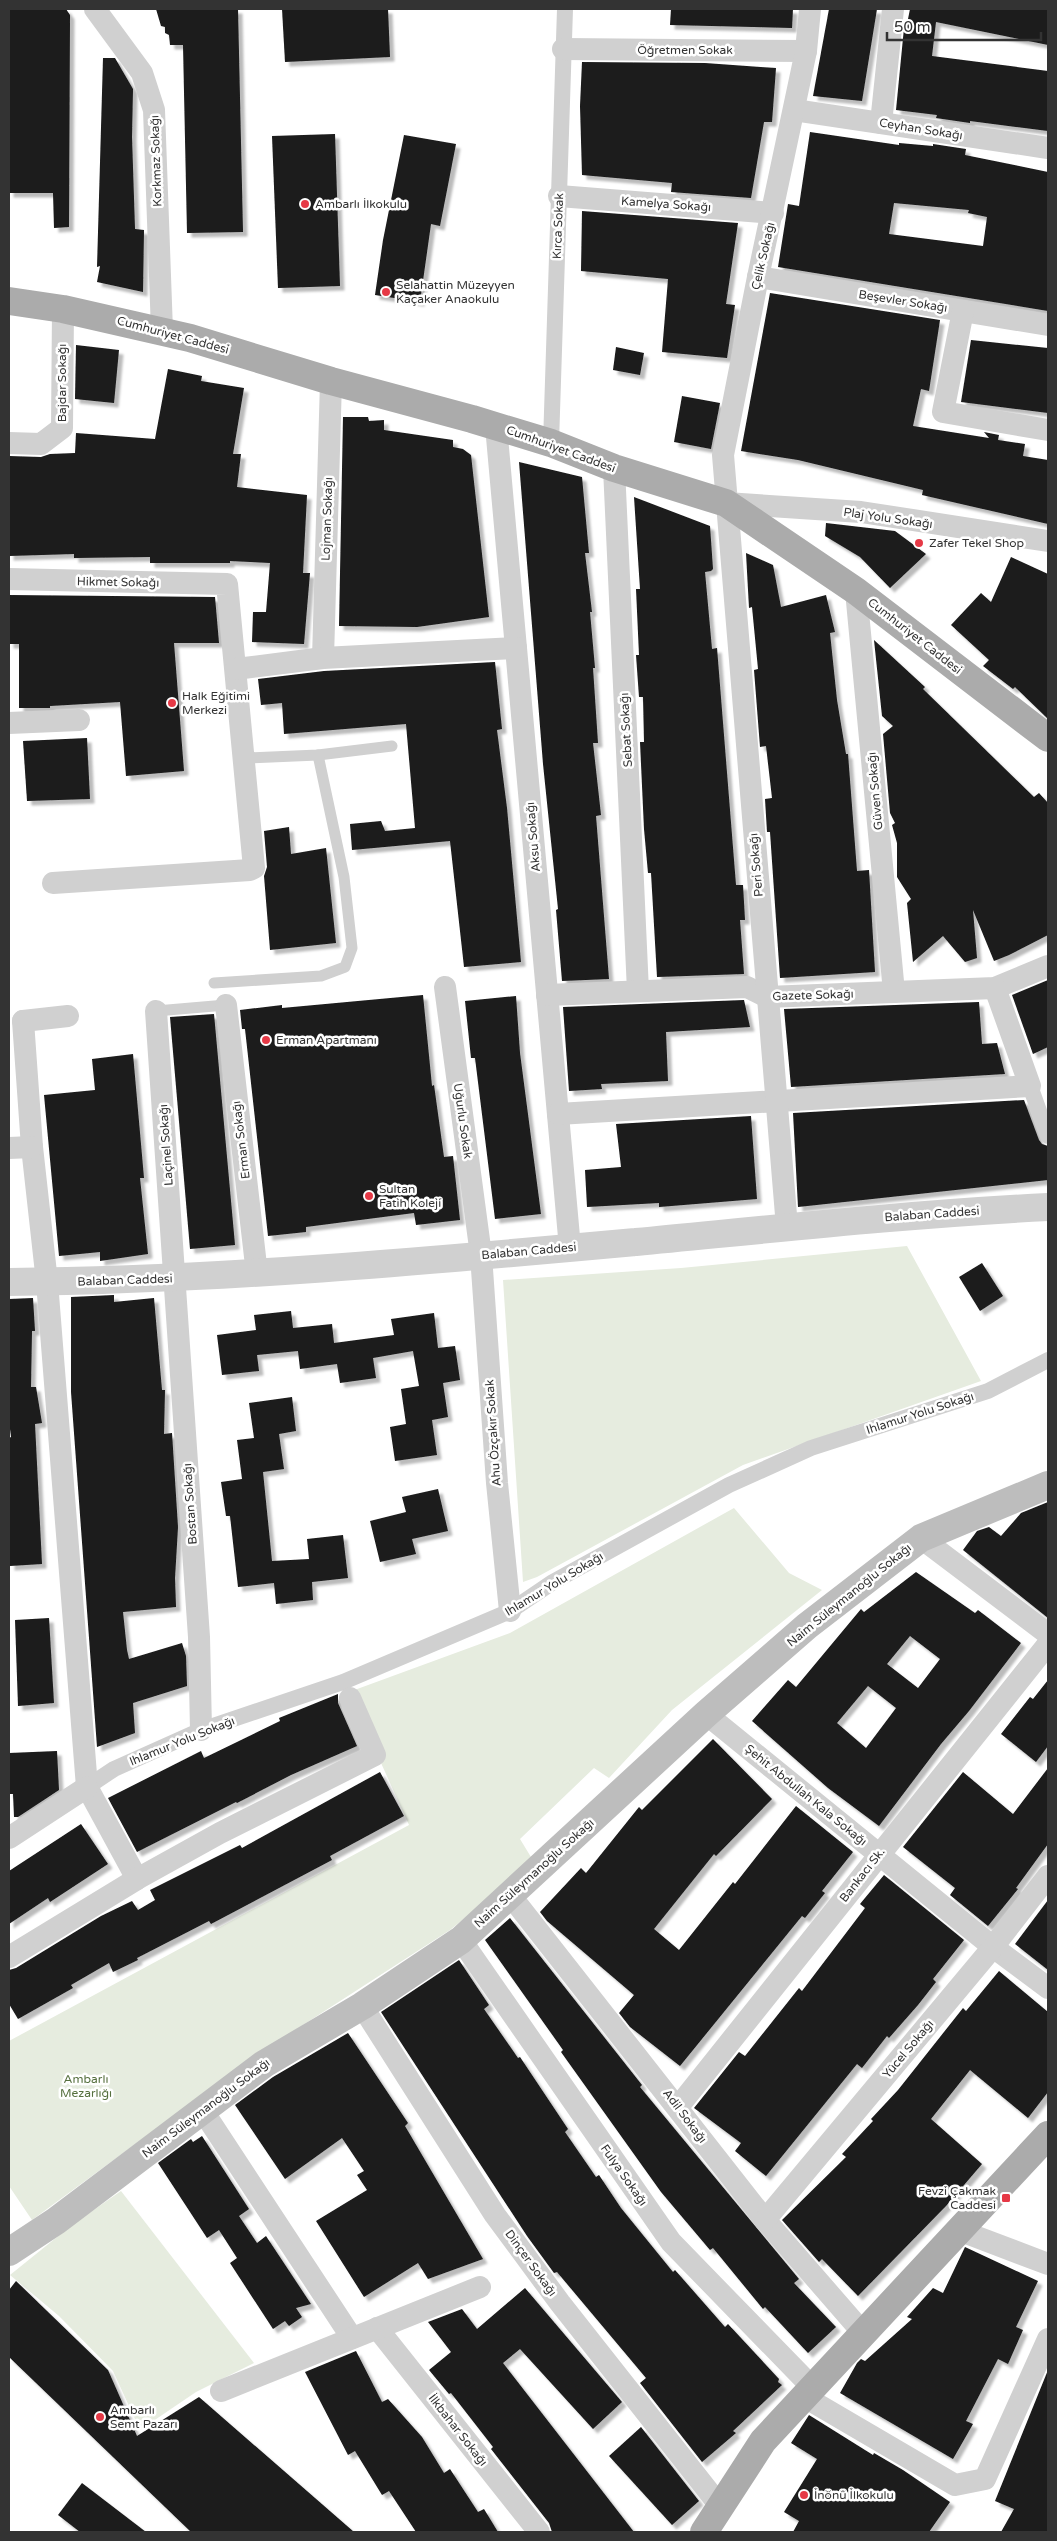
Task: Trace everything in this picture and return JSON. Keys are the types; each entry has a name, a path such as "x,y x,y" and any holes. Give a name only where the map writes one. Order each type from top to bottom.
{"main road":[{"name":"Cumhuriyet Caddesi","path":"9,301 63,309 162,331 331,381 496,426 551,443 614,468 726,504 856,591 1048,738"},
{"name":"Naim Süleymanoğlu Sokağı","path":"9,2252 56,2221 264,2064 362,2006 460,1940 706,1714 807,1626 921,1538 1048,1485"},
{"path":"704,2532 763,2441 961,2231 1048,2135"}],"street":[{"name":"Korkmaz Sokağı","path":"95,9 142,73 154,110 162,331"},
{"name":"Kırca Sokak","path":"551,443 565,9"},
{"name":"Çelik Sokağı","path":"726,504 723,455 758,277 806,51 810,9"},
{"path":"881,123 893,9"},
{"name":"Öğretmen Sokak","path":"564,49 806,51"},
{"name":"Ceyhan Sokağı","path":"794,110 1048,148"},
{"name":"Kamelya Sokağı","path":"559,196 773,213"},
{"name":"Beşevler Sokağı","path":"758,277 1048,325"},
{"name":"Bajdar Sokağı","path":"9,443 41,444 62,428 63,309"},
{"path":"963,311 943,412 1048,430"},
{"name":"Lojman Sokağı","path":"323,658 331,381"},
{"name":"Aksu Sokağı","path":"496,426 570,1248"},
{"name":"Sebat Sokağı","path":"614,468 638,991"},
{"name":"Plaj Yolu Sokağı","path":"726,504 861,512 1048,541"},
{"name":"Peri Sokağı","path":"726,504 787,1227"},
{"name":"Hikmet Sokağı","path":"9,579 227,584 236,669"},
{"name":"Güven Sokağı","path":"856,591 894,992"},
{"path":"53,883 242,871 254,868 236,669 323,658 516,648"},
{"path":"9,722 79,720"},
{"name":"Gazete Sokağı","path":"547,995 748,987 767,997 995,988 1048,966"},
{"name":"Uğurlu Sokak","path":"445,987 481,1255"},
{"path":"995,988 1048,1136"},
{"name":"Erman Sokağı","path":"226,1005 257,1274"},
{"name":"Laçinel Sokağı","path":"156,1011 175,1278"},
{"path":"68,1016 16,1017 47,1282 87,1787 137,1879"},
{"path":"558,1114 1030,1086"},
{"path":"9,1148 32,1147"},
{"name":"Balaban Caddesi","path":"9,1282 257,1274 570,1248 945,1212 1048,1207"},
{"name":"Ahu Özçakır Sokak","path":"481,1255 497,1483 510,1611"},
{"name":"Bostan Sokağı","path":"175,1278 199,1637 201,1730"},
{"name":"Ihlamur Yolu Sokağı","path":"9,1838 114,1769 201,1730 343,1682 510,1611 553,1582 729,1485 811,1448 988,1391 1048,1360"},
{"path":"921,1538 1048,1634"},
{"name":"Bankacı Sk.","path":"678,2107 1048,1644"},
{"path":"9,1957 137,1879 220,1833 375,1755 350,1698"},
{"name":"Şehit Abdullah Kala Sokağı","path":"706,1714 880,1853 993,1947 1048,1988"},
{"name":"Yücel Sokağı","path":"765,2220 993,1947 1048,1876"},
{"name":"Adil Sokağı","path":"510,1895 765,2220 864,2334"},
{"name":"Fulya Sokağı","path":"460,1940 670,2242 808,2392 955,2485 985,2479 1048,2339"},
{"name":"Dinçer Sokağı","path":"362,2006 495,2215 560,2303 720,2506"},
{"path":"203,2110 352,2338"},
{"path":"961,2231 1048,2264"},
{"path":"220,2391 480,2287"},
{"name":"İlkbahar Sokağı","path":"377,2328 539,2532"}],"lane":[{"path":"244,758 318,755 392,746"},
{"path":"214,983 321,976 345,967 352,948 344,876 318,755"},
{"path":"156,1011 226,1005"}],"green space":[{"path":"907,1246 981,1381 743,1465 537,1577 523,1582 503,1280 681,1268"},
{"name":"Ambarlı Mezarlığı","path":"734,1508 789,1573 822,1590 672,1710 609,1778 594,1768 520,1839 534,1862 450,1930 255,2056 32,2220 9,2186 9,2041 409,1825 349,1692 510,1633"},
{"path":"121,2191 254,2363 196,2392 140,2430 113,2371 59,2316 10,2275 72,2225"}],"building":[{"path":"9,9 66,9 70,15 69,227 54,228 53,193 9,193"},
{"path":"156,9 238,9 243,232 187,233 183,45 170,45 169,35 165,33 165,27 161,26"},
{"path":"282,9 388,9 390,57 285,62"},
{"path":"671,9 793,9 792,28 670,25"},
{"path":"829,9 877,9 862,101 813,96"},
{"path":"910,9 1048,9 1048,45 936,22 932,56 1048,71 1048,131 970,121 970,123 936,118 937,115 896,110 904,28 906,29"},
{"path":"103,58 115,58 133,89 132,137 135,229 144,230 143,292 97,282 100,266 97,267"},
{"path":"582,62 705,63 776,68 772,122 764,122 751,198 671,192 672,183 582,175 580,106"},
{"path":"810,132 899,145 899,143 933,146 933,144 966,149 965,155 1048,172 1048,311 778,267 788,204 799,206","holes":["894,203 969,210 968,213 987,217 983,246 889,234"]},
{"path":"335,134 340,286 278,288 272,136"},
{"path":"404,135 456,144 440,226 431,224 420,302 375,295 383,240"},
{"path":"582,211 738,223 726,304 735,305 727,358 662,352 668,279 581,271"},
{"path":"770,293 940,320 929,391 921,389 913,426 989,438 984,432 999,435 998,440 1025,444 1023,456 1048,460 1048,524 922,495 923,490 798,460 741,451"},
{"path":"971,340 1048,348 1048,413 961,402"},
{"path":"76,345 119,350 114,403 75,399"},
{"path":"616,347 644,353 640,375 613,370"},
{"path":"168,369 202,376 201,381 244,388 233,454 241,454 237,487 307,495 303,573 310,573 304,644 252,642 253,612 266,612 270,563 230,561 230,563 150,563 150,557 74,558 74,554 9,556 9,456 41,457 50,454 75,453 76,433 155,439"},
{"path":"682,396 720,403 711,449 674,442"},
{"path":"343,417 368,417 369,421 384,420 384,430 453,440 453,447 463,449 471,455 489,617 417,627 339,626"},
{"path":"519,462 582,477 589,553 585,553 592,612 590,612 595,668 593,668 598,743 593,743 601,815 596,816 609,979 562,981 556,910 558,909 543,764"},
{"path":"634,497 710,526 713,569 705,572 712,649 717,648 736,885 743,885 745,920 740,920 744,974 657,977 651,873 648,873 644,829 640,742 644,742 643,697 639,697 636,655 639,655 636,589 640,589"},
{"path":"826,523 895,531 926,554 890,588 860,557 825,536"},
{"path":"746,553 773,565 781,607 826,595 835,632 830,633 837,700 846,754 848,754 857,871 869,870 875,972 780,978 770,832 767,832 765,799 772,798 766,746 760,747 754,670 758,669 752,607 749,608"},
{"path":"1011,557 1048,574 1048,719 1015,687 1013,689 983,666 989,660 951,625 981,593 991,602"},
{"path":"9,595 215,597 219,643 174,643 184,771 126,776 120,702 50,706 50,708 19,708 19,644 9,644"},
{"path":"874,640 925,687 923,689 1034,797 1039,793 1048,803 1048,935 1009,955 994,961 973,910 977,958 965,962 943,936 913,962 907,903 911,899 897,877 897,843 892,825 895,823 890,813 883,734 893,726 882,716"},
{"path":"495,662 502,729 497,730 507,808 521,962 464,967 450,841 352,850 350,824 381,821 385,831 415,828 406,724 284,734 282,703 261,705 258,679 324,671"},
{"path":"87,738 90,799 27,801 23,741"},
{"path":"289,827 291,854 326,848 336,943 270,950 264,876 267,867 264,831"},
{"path":"1048,980 1048,1047 1033,1054 1012,995"},
{"path":"423,995 432,1086 434,1085 444,1157 453,1156 460,1220 416,1225 414,1213 306,1227 306,1232 268,1236 245,1029 242,1029 240,1010 282,1005 282,1008"},
{"path":"516,996 520,1053 541,1214 495,1219 475,1058 471,1058 465,1001"},
{"path":"744,1000 750,1027 666,1032 668,1081 601,1084 602,1089 569,1091 563,1007"},
{"path":"979,1002 982,1044 997,1043 1005,1074 791,1087 784,1009"},
{"path":"214,1014 235,1245 190,1249 170,1017"},
{"path":"133,1054 144,1178 140,1178 148,1254 100,1261 100,1252 59,1256 44,1095 95,1090 92,1059"},
{"path":"1024,1100 1039,1140 1042,1144 1048,1146 1048,1180 798,1207 793,1113"},
{"path":"751,1116 757,1199 659,1207 659,1203 587,1207 585,1170 621,1167 616,1124"},
{"path":"982,1263 1003,1296 980,1311 959,1277"},
{"path":"114,1295 114,1302 154,1298 162,1390 165,1390 164,1434 172,1433 178,1527 175,1578 176,1607 123,1612 127,1650 129,1659 182,1643 186,1656 187,1686 133,1703 135,1733 97,1747 71,1392 71,1297"},
{"path":"33,1298 35,1331 32,1331 31,1387 36,1387 42,1423 35,1424 42,1564 10,1566 9,1299"},
{"path":"291,1311 293,1328 332,1324 334,1343 394,1335 391,1319 434,1313 438,1348 455,1346 460,1380 443,1383 448,1417 432,1420 437,1455 395,1461 390,1427 406,1424 401,1389 419,1386 413,1351 373,1358 376,1378 340,1383 337,1364 300,1369 298,1351 257,1355 259,1371 222,1375 217,1335 256,1330 254,1315"},
{"path":"292,1397 296,1431 279,1434 284,1469 263,1472 272,1561 309,1559 307,1539 343,1535 348,1578 312,1582 313,1600 276,1604 274,1583 238,1587 230,1516 226,1516 221,1482 242,1479 237,1440 254,1438 249,1403"},
{"path":"438,1489 448,1531 412,1539 416,1554 380,1562 370,1521 406,1512 402,1497"},
{"path":"1048,1502 1048,1618 963,1550 977,1531 989,1527 1001,1536 1021,1513"},
{"path":"916,1572 975,1613 978,1610 1021,1643 879,1826 828,1788 752,1721 788,1680 796,1687 861,1609 864,1612","holes":["910,1636 940,1659 918,1688 887,1664","868,1686 896,1708 866,1748 837,1723"]},
{"path":"49,1618 54,1703 18,1706 15,1620"},
{"path":"1048,1680 1048,1746 1036,1762 1001,1734 1030,1697 1033,1699"},
{"path":"338,1694 338,1703 357,1746 291,1775 137,1852 108,1798 201,1751 204,1758 280,1721 279,1718"},
{"path":"713,1739 772,1799 716,1856 714,1854 654,1929 679,1950 733,1882 735,1884 796,1806 853,1852 822,1891 825,1893 805,1918 802,1916 680,2066 630,2027 619,2013 634,1995 547,1921 540,1912 581,1868 586,1873 639,1807 642,1810"},
{"path":"57,1751 59,1790 18,1817 14,1817 13,1794 9,1794 9,1753"},
{"path":"1048,1768 1048,1844 1016,1888 1018,1889 988,1926 950,1895 955,1888 903,1847 963,1772 1013,1814"},
{"path":"380,1772 404,1816 330,1856 332,1860 211,1924 209,1921 113,1972 109,1963 71,1985 73,1988 18,2019 9,2004 9,1970 16,1968 101,1916 132,1901 138,1910 155,1900 150,1890 240,1845 242,1848"},
{"path":"81,1824 108,1864 50,1902 48,1898 9,1924 9,1871"},
{"path":"884,1875 964,1940 933,1979 936,1982 918,2005 889,2038 887,2036 862,2068 857,2064 766,2176 735,2151 741,2143 694,2108 739,2052 745,2056 799,1988 802,1991 865,1908 860,1904"},
{"path":"1048,1900 1048,1970 1015,1944"},
{"path":"510,1918 642,2085 640,2087 799,2279 794,2283 836,2327 808,2353 765,2307 763,2309 713,2248 710,2250 661,2192 561,2052 563,2050 485,1940"},
{"path":"459,1960 489,2005 484,2009 518,2058 520,2057 568,2129 565,2132 596,2177 599,2175 621,2208 673,2272 675,2270 725,2327 728,2324 779,2379 778,2382 782,2385 733,2431 736,2433 702,2462 640,2383 646,2378 557,2272 554,2273 527,2236 381,2012"},
{"path":"999,1971 1048,2012 1048,2092 1028,2118 970,2070 931,2119 982,2164 946,2206 858,2296 822,2259 819,2262 782,2220 846,2157 842,2154 873,2121 871,2119 898,2090 963,2008 966,2011"},
{"path":"348,2033 408,2123 405,2126 483,2259 428,2279 418,2263 364,2297 316,2221 367,2190 357,2175 364,2171 342,2138 285,2179 235,2105 273,2077"},
{"path":"202,2136 249,2209 239,2216 257,2243 266,2236 311,2304 296,2308 302,2317 289,2326 285,2321 273,2329 230,2263 237,2258 219,2230 207,2238 158,2163 191,2139 193,2142"},
{"path":"965,2247 1038,2281 1016,2327 1023,2330 1008,2364 998,2359 966,2421 973,2424 953,2459 840,2393 857,2363 861,2359 865,2361 912,2319 907,2317 933,2288 943,2293"},
{"name":"Ambarlı Semt Pazarı","path":"16,2281 108,2370 137,2436 199,2397 354,2532 191,2532 9,2357 9,2290"},
{"path":"525,2288 622,2402 593,2429 520,2349 503,2363 634,2532 552,2532 549,2523 491,2449 493,2447 451,2393 449,2394 429,2370 451,2352 428,2322 462,2309 477,2329"},
{"path":"356,2351 382,2402 388,2399 422,2437 444,2473 450,2469 478,2512 484,2509 498,2532 416,2532 389,2491 382,2495 355,2451 348,2455 305,2372"},
{"path":"1048,2370 1048,2532 1001,2532 1014,2509 995,2501"},
{"path":"809,2415 873,2455 874,2453 903,2470 950,2502 929,2532 793,2532 799,2521 784,2512 817,2459 791,2443"},
{"path":"641,2427 699,2501 672,2525 609,2456"},
{"path":"82,2483 146,2532 80,2532 58,2515"}],"place":[{"name":"Ambarlı İlkokulu","path":"305,204"},
{"name":"Selahattin Müzeyyen Kaçaker Anaokulu","path":"386,292"},
{"name":"Zafer Tekel Shop","path":"919,543"},
{"name":"Halk Eğitimi Merkezi","path":"172,703"},
{"name":"Erman Apartmanı","path":"266,1040"},
{"name":"Sultan Fatih Koleji","path":"369,1196"},
{"name":"Fevzi Çakmak Caddesi","path":"1006,2198"},
{"name":"Ambarlı Semt Pazarı","path":"100,2417"},
{"name":"İnönü İlkokulu","path":"804,2495"}]}
